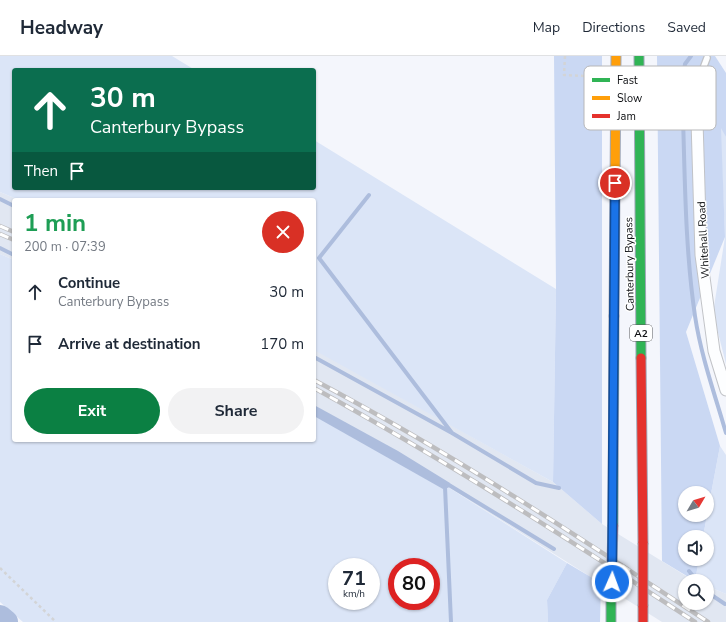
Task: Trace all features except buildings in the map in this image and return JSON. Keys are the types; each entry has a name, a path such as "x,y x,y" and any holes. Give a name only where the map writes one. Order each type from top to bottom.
{"highway":[{"name":"Canterbury Bypass","path":"616,56 616,66"},
{"name":"Canterbury Bypass","path":"639,56 639,66"},
{"name":"Canterbury Bypass","path":"611,622 616,130"},
{"name":"Canterbury Bypass","path":"640,130 643,622"}],"street":[{"name":"Whitehall Road","path":"698,130 702,255 714,351 726,390"}],"lane":[{"path":"704,66 707,58"}],"path":[{"path":"565,56 564,75 584,76"},
{"path":"0,568 56,622"}],"shaded area":[{"path":"0,56 172,56 192,68 12,68 12,190 316,190 316,141 556,289 553,482 316,351 316,198 14,198 0,192"},
{"path":"554,56 602,56 602,66 584,66 584,130 602,130 602,524 553,482 556,289"},
{"path":"657,56 715,56 726,73 726,137 721,128 725,237 686,332 720,446 713,486 678,486 678,522 706,522 704,530 678,530 678,566 698,566 696,574 683,574 662,561 658,130 716,130 716,66 657,66"},
{"path":"720,123 726,137 726,364 713,313 725,237"},
{"path":"0,192 14,198 12,198 12,259 0,254"},
{"path":"0,254 12,259 12,442 316,442 316,414 448,487 567,563 547,600 548,622 23,622 0,602"},
{"path":"316,350 553,482 602,524 683,574 678,574 678,610 714,610 714,589 726,594 726,622 662,622 448,487 316,414"},
{"path":"316,406 398,451 450,483 443,489 316,417"},
{"path":"720,446 726,455 726,594 714,589 714,574 696,574 698,566 714,566 714,530 704,530 706,522 714,522 714,486 713,486"},
{"path":"567,563 601,583 600,622 548,622 547,600"}],"waterway":[{"path":"685,66 691,56"},
{"path":"683,130 687,231 691,288 701,346 726,433"},
{"path":"369,195 319,258 452,433"},
{"path":"0,199 12,205"},
{"path":"0,248 12,254"},
{"path":"316,358 452,433 536,483 559,488"},
{"path":"451,622 445,487 449,485 554,549"},
{"path":"714,597 725,604"},
{"path":"0,617 6,622"}],"railway":[{"path":"0,226 12,231"},
{"path":"0,234 12,239"},
{"path":"316,381 415,436 514,496 708,622"},
{"path":"316,389 411,443 507,501 695,622"}],"traffic: fast":[{"path":"639,56 639,66"},
{"path":"639,130 641,358"},
{"path":"613,525 614,316"},
{"path":"611,596 611,622"}],"traffic: slow":[{"path":"616,56 616,66"},
{"path":"614,316 615,130"}],"traffic: jam":[{"path":"641,358 643,543"},
{"path":"611,596 613,525"},
{"path":"643,543 643,606"},
{"path":"643,606 643,622"}],"route":[{"path":"612,582 615,183"}]}
